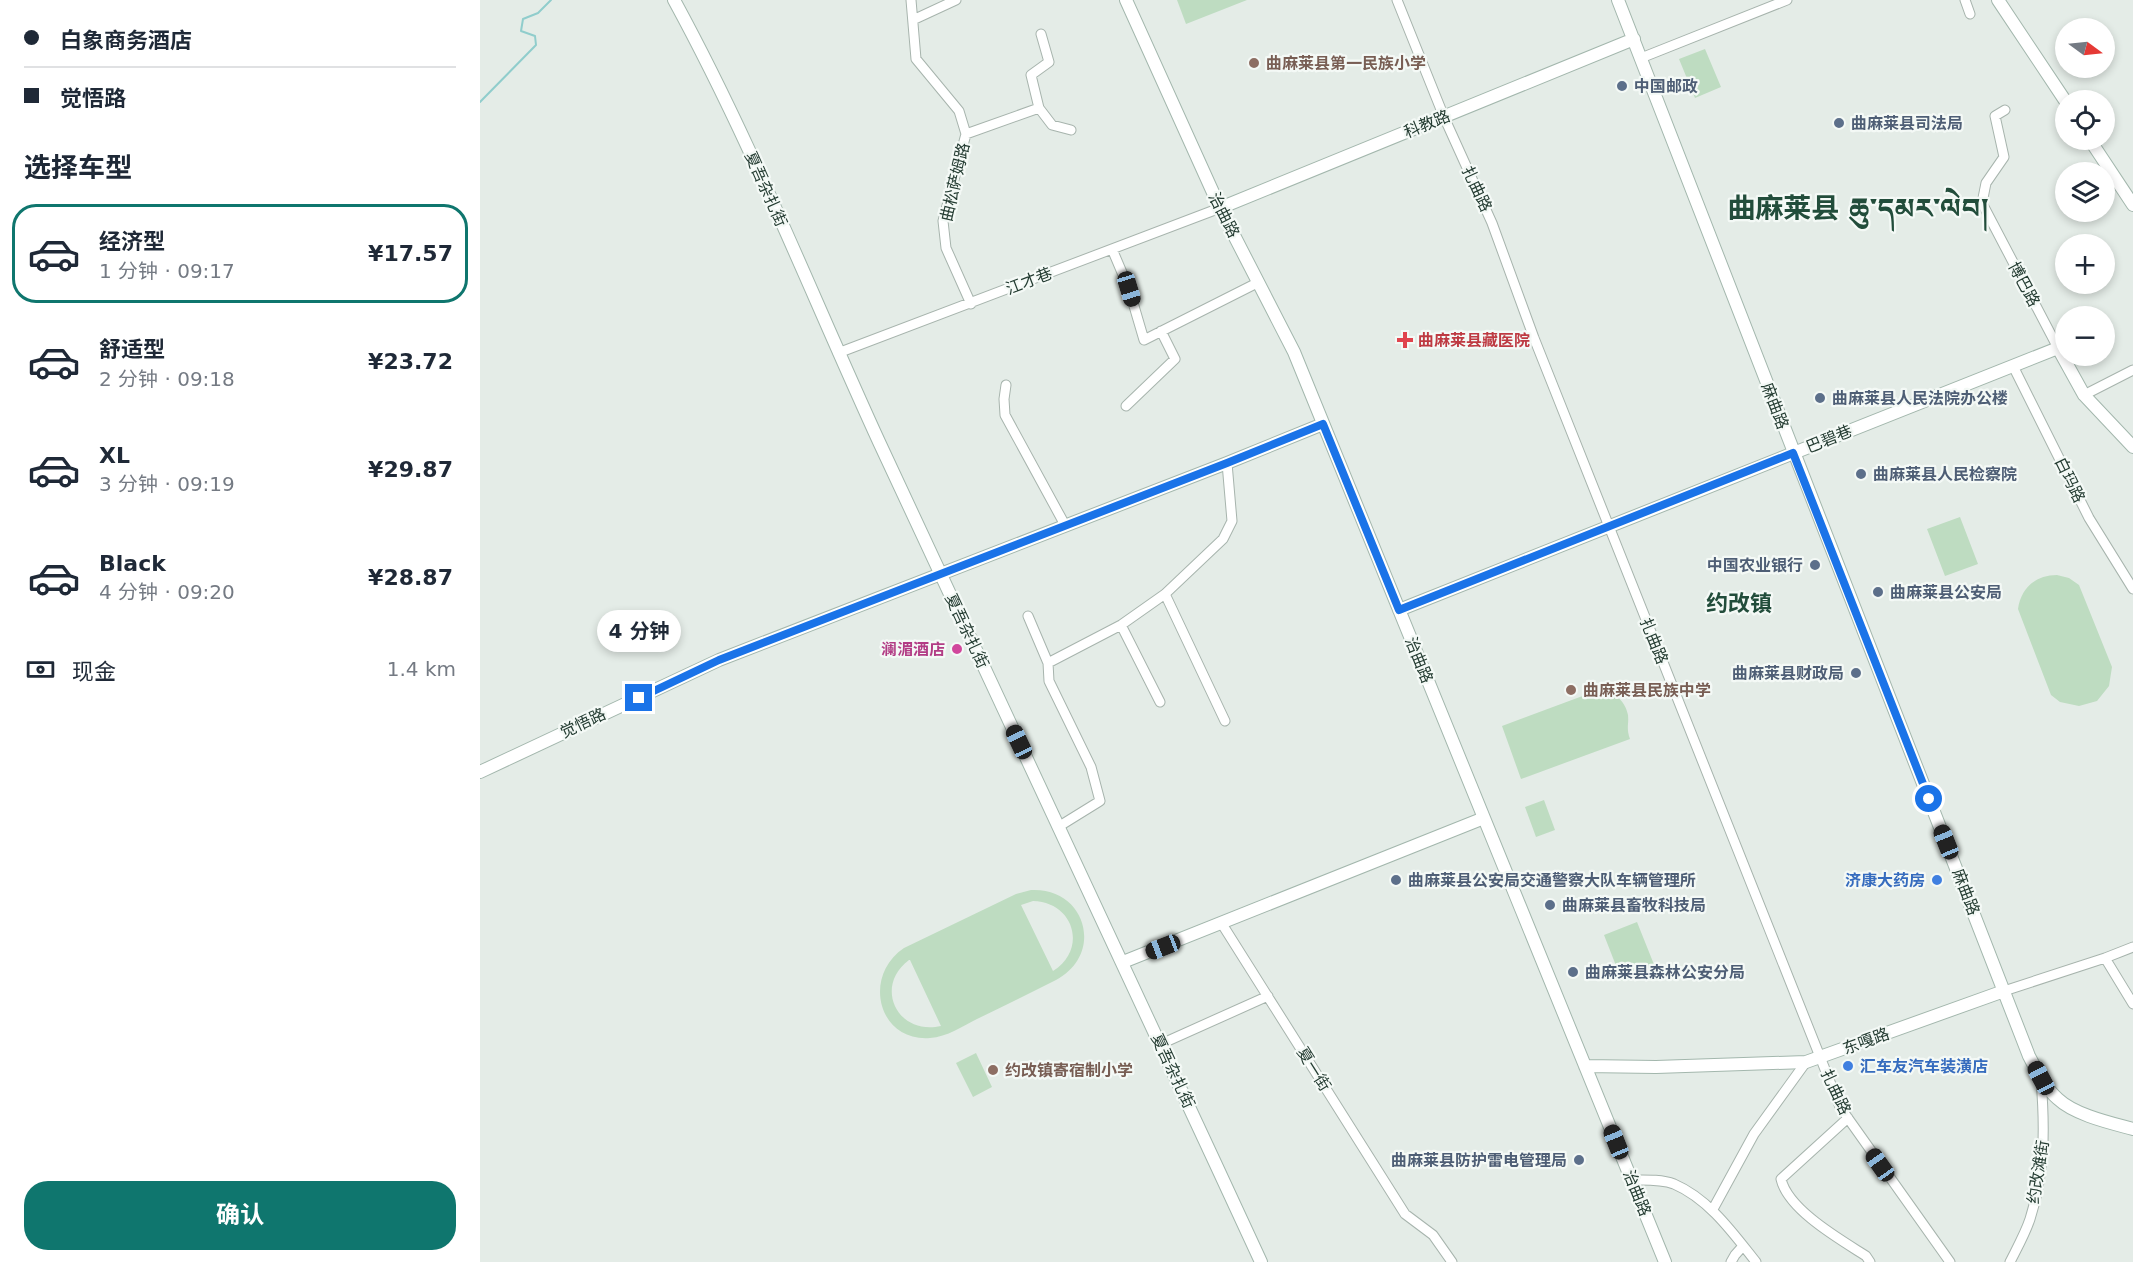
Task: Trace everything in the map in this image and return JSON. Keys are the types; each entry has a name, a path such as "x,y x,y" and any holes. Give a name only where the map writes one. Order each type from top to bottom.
{"main road":[{"name":"夏吾杂扎街","path":"674,0 748,149 838,353 1261,1262"},
{"name":"治曲路","path":"1126,0 1220,208 1294,352 1665,1262"},
{"name":"麻曲路","path":"1618,0 2029,1056 2041,1078 2059,1100 2078,1111 2133,1129"},
{"path":"1998,0 2058,90"},
{"name":"科教路","path":"1220,208 1634,39"},
{"path":"2097,150 2133,205"},
{"name":"巴碧巷","path":"1399,610 2055,349"},
{"name":"博巴路","path":"2068,366 2084,395 2133,447"},
{"name":"觉悟路","path":"480,772 719,660 1323,424"},
{"path":"1123,962 1484,818"},
{"name":"东嘎路","path":"1586,1066 1656,1067 1806,1062 2004,991"}],"street":[{"name":"曲松萨姆路","path":"911,0 916,58 959,111 966,134 943,221 946,248 971,304"},
{"path":"915,19 956,0"},
{"name":"扎曲路","path":"1397,0 1444,117 1492,223 1534,338 1840,1107 1950,1262"},
{"path":"1641,58 1787,0"},
{"path":"1965,0 1970,14"},
{"path":"1041,34 1049,62 1031,75 1039,108 1052,125 1071,130"},
{"path":"966,134 1039,108"},
{"name":"博巴路","path":"2005,110 1995,116 2004,157 1986,183 1982,203 2055,342"},
{"name":"江才巷","path":"838,353 1220,208"},
{"path":"1112,249 1129,289 1144,340 1259,282"},
{"path":"1126,406 1175,359 1161,331"},
{"name":"白玛路","path":"2013,366 2089,518 2133,589"},
{"path":"2084,395 2133,370"},
{"path":"1006,385 1005,415 1065,525"},
{"path":"1048,663 1122,626 1165,594 1223,539 1232,521 1227,463"},
{"path":"1165,594 1225,721"},
{"path":"1028,616 1048,663 1049,681 1091,767 1100,801 1058,827"},
{"path":"1122,626 1160,702"},
{"name":"夏一街","path":"1222,924 1405,1214 1434,1235 1452,1262"},
{"name":"东嘎路","path":"2004,991 2133,947"},
{"path":"2105,958 2133,1004"},
{"path":"1161,1044 1268,996"},
{"path":"1713,1209 1754,1134 1806,1062"},
{"name":"约改滩街","path":"2010,1262 2029,1221 2040,1180 2045,1130 2041,1078"},
{"path":"1848,1118 1781,1179 1783,1188 1811,1220 1866,1256 1870,1262"},
{"path":"1631,1180 1673,1184 1713,1209 1756,1262"},
{"path":"1731,1262 1743,1246"}],"green space":[{"path":"1177,0 1247,0 1186,24"},
{"path":"1705,49 1721,87 1695,98 1679,59"},
{"path":"1960,517 1978,564 1945,576 1927,529"},
{"path":"2057,575 2069,578 2079,585 2112,667 2109,686 2097,701 2079,706 2060,702 2051,695 2018,609 2022,595 2031,584 2042,577"},
{"path":"1596,691 1612,694 1624,704 1628,715 1630,739 1521,779 1502,726"},
{"path":"1544,800 1555,830 1536,837 1525,807"},
{"path":"1031,890 1050,892 1065,899 1076,910 1082,924 1084,939 1080,955 1071,969 1056,980 943,1036 930,1038 912,1036 898,1030 888,1019 882,1005 880,990 883,974 891,960 904,948 1016,894","holes":["1033,901 1047,903 1058,909 1067,918 1072,928 1073,939 1070,951 1064,962 1053,971 1021,905","910,960 941,1026 926,1027 913,1024 902,1017 895,1007 892,995 893,983 898,971"]},
{"path":"1637,922 1655,967 1622,981 1604,935"},
{"path":"976,1053 992,1087 973,1097 956,1063"}],"waterway":[{"path":"480,102 536,45 535,36 521,31 523,19 538,13 551,0"}],"place":[{"name":"曲麻莱县第一民族小学","path":"1254,63"},
{"name":"中国邮政","path":"1622,86"},
{"name":"曲麻莱县司法局","path":"1839,123"},
{"name":"曲麻莱县藏医院","path":"1405,340"},
{"name":"曲麻莱县人民法院办公楼","path":"1820,398"},
{"name":"曲麻莱县人民检察院","path":"1861,474"},
{"name":"中国农业银行","path":"1815,565"},
{"name":"曲麻莱县公安局","path":"1878,592"},
{"name":"澜湄酒店","path":"957,649"},
{"name":"曲麻莱县财政局","path":"1856,673"},
{"name":"曲麻莱县民族中学","path":"1571,690"},
{"name":"曲麻莱县公安局交通警察大队车辆管理所","path":"1396,880"},
{"name":"济康大药房","path":"1937,880"},
{"name":"曲麻莱县畜牧科技局","path":"1550,905"},
{"name":"曲麻莱县森林公安分局","path":"1573,972"},
{"name":"汇车友汽车装潢店","path":"1848,1066"},
{"name":"约改镇寄宿制小学","path":"993,1070"},
{"name":"曲麻莱县防护雷电管理局","path":"1579,1160"}],"district":[{"name":"曲麻莱县 ཆུ་དམར་ལེབ།","path":"1858,208"},
{"name":"约改镇","path":"1739,603"}],"route":[{"path":"639,698 719,660 1323,424 1399,610 1793,453 1929,799"}]}
